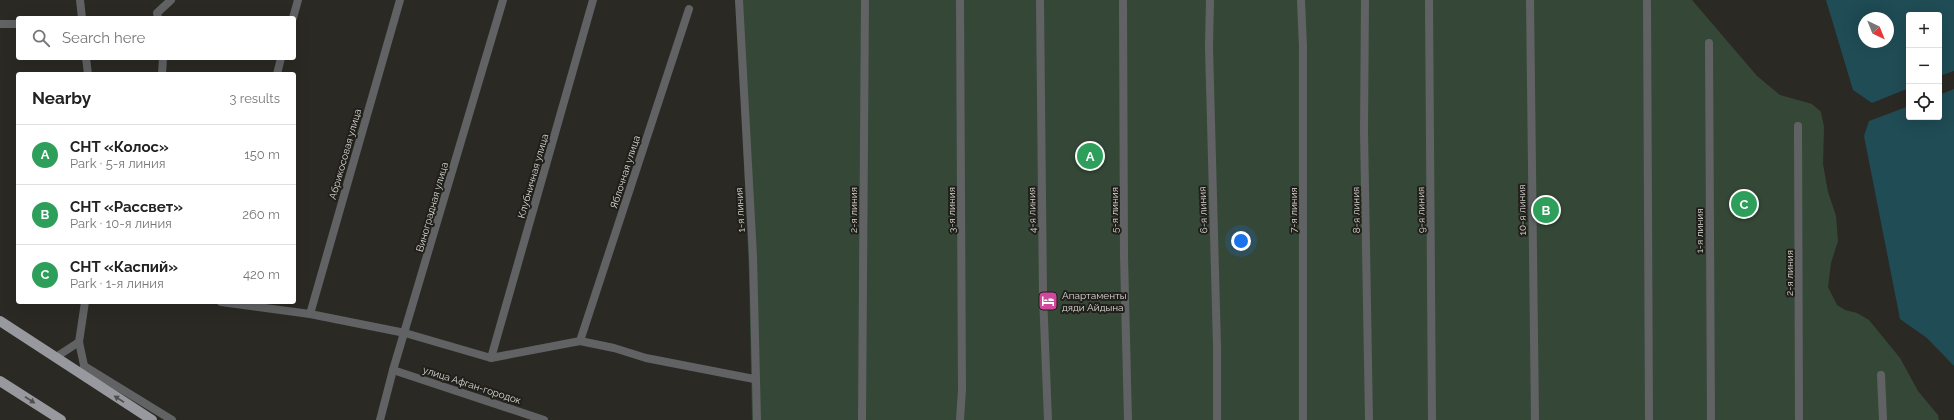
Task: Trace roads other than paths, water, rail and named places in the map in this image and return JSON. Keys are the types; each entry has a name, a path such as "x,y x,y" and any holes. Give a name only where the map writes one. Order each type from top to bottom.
{"main road":[{"path":"2,323 56,357 85,371 152,420"},
{"path":"0,381 61,420"}],"street":[{"path":"80,0 82,16"},
{"path":"158,15 171,0"},
{"path":"294,16 298,0"},
{"name":"Абрикосовая улица","path":"310,314 400,0"},
{"name":"Виноградная улица","path":"380,420 393,370 503,0"},
{"name":"Клубничная улица","path":"491,358 593,0"},
{"name":"1-я линия","path":"739,0 752,256 754,379 757,420"},
{"name":"2-я линия","path":"862,420 865,0"},
{"name":"3-я линия","path":"960,0 962,390 960,420"},
{"name":"4-я линия","path":"1040,0 1043,295 1048,420"},
{"name":"5-я линия","path":"1123,0 1124,256 1128,420"},
{"name":"6-я линия","path":"1210,0 1209,47 1217,346 1217,420"},
{"name":"7-я линия","path":"1301,0 1303,47 1303,420"},
{"name":"8-я линия","path":"1365,0 1364,131 1369,420"},
{"name":"9-я линия","path":"1429,0 1432,420"},
{"name":"10-я линия","path":"1530,0 1535,420"},
{"path":"1647,0 1649,420"},
{"name":"Яблочная улица","path":"580,341 689,9"},
{"path":"0,24 16,24"},
{"name":"1-я линия","path":"1709,43 1710,420"},
{"path":"86,60 88,72"},
{"path":"162,72 163,60"},
{"path":"278,72 281,60"},
{"name":"2-я линия","path":"1798,126 1799,420"},
{"path":"85,304 79,342 85,371 172,420"},
{"path":"236,304 310,314 405,333 491,358 580,341 614,348 646,358 754,379"},
{"path":"56,357 79,342"},
{"name":"улица Афган-городок","path":"393,370 544,420"},
{"path":"1881,376 1883,420"}],"water":[{"path":"1826,0 1954,0 1954,71 1942,75 1942,12 1906,12 1906,89 1872,103 1853,90"},
{"path":"1954,89 1954,366 1927,338 1900,319 1864,136 1869,121 1906,107 1906,120 1942,120 1942,94"}],"place":[{"name":"СНТ «Колос»","path":"1090,156"},
{"name":"СНТ «Каспий»","path":"1744,204"},
{"name":"СНТ «Рассвет»","path":"1546,210"},
{"name":"Апартаменты дяди Айдына","path":"1048,301"}]}
